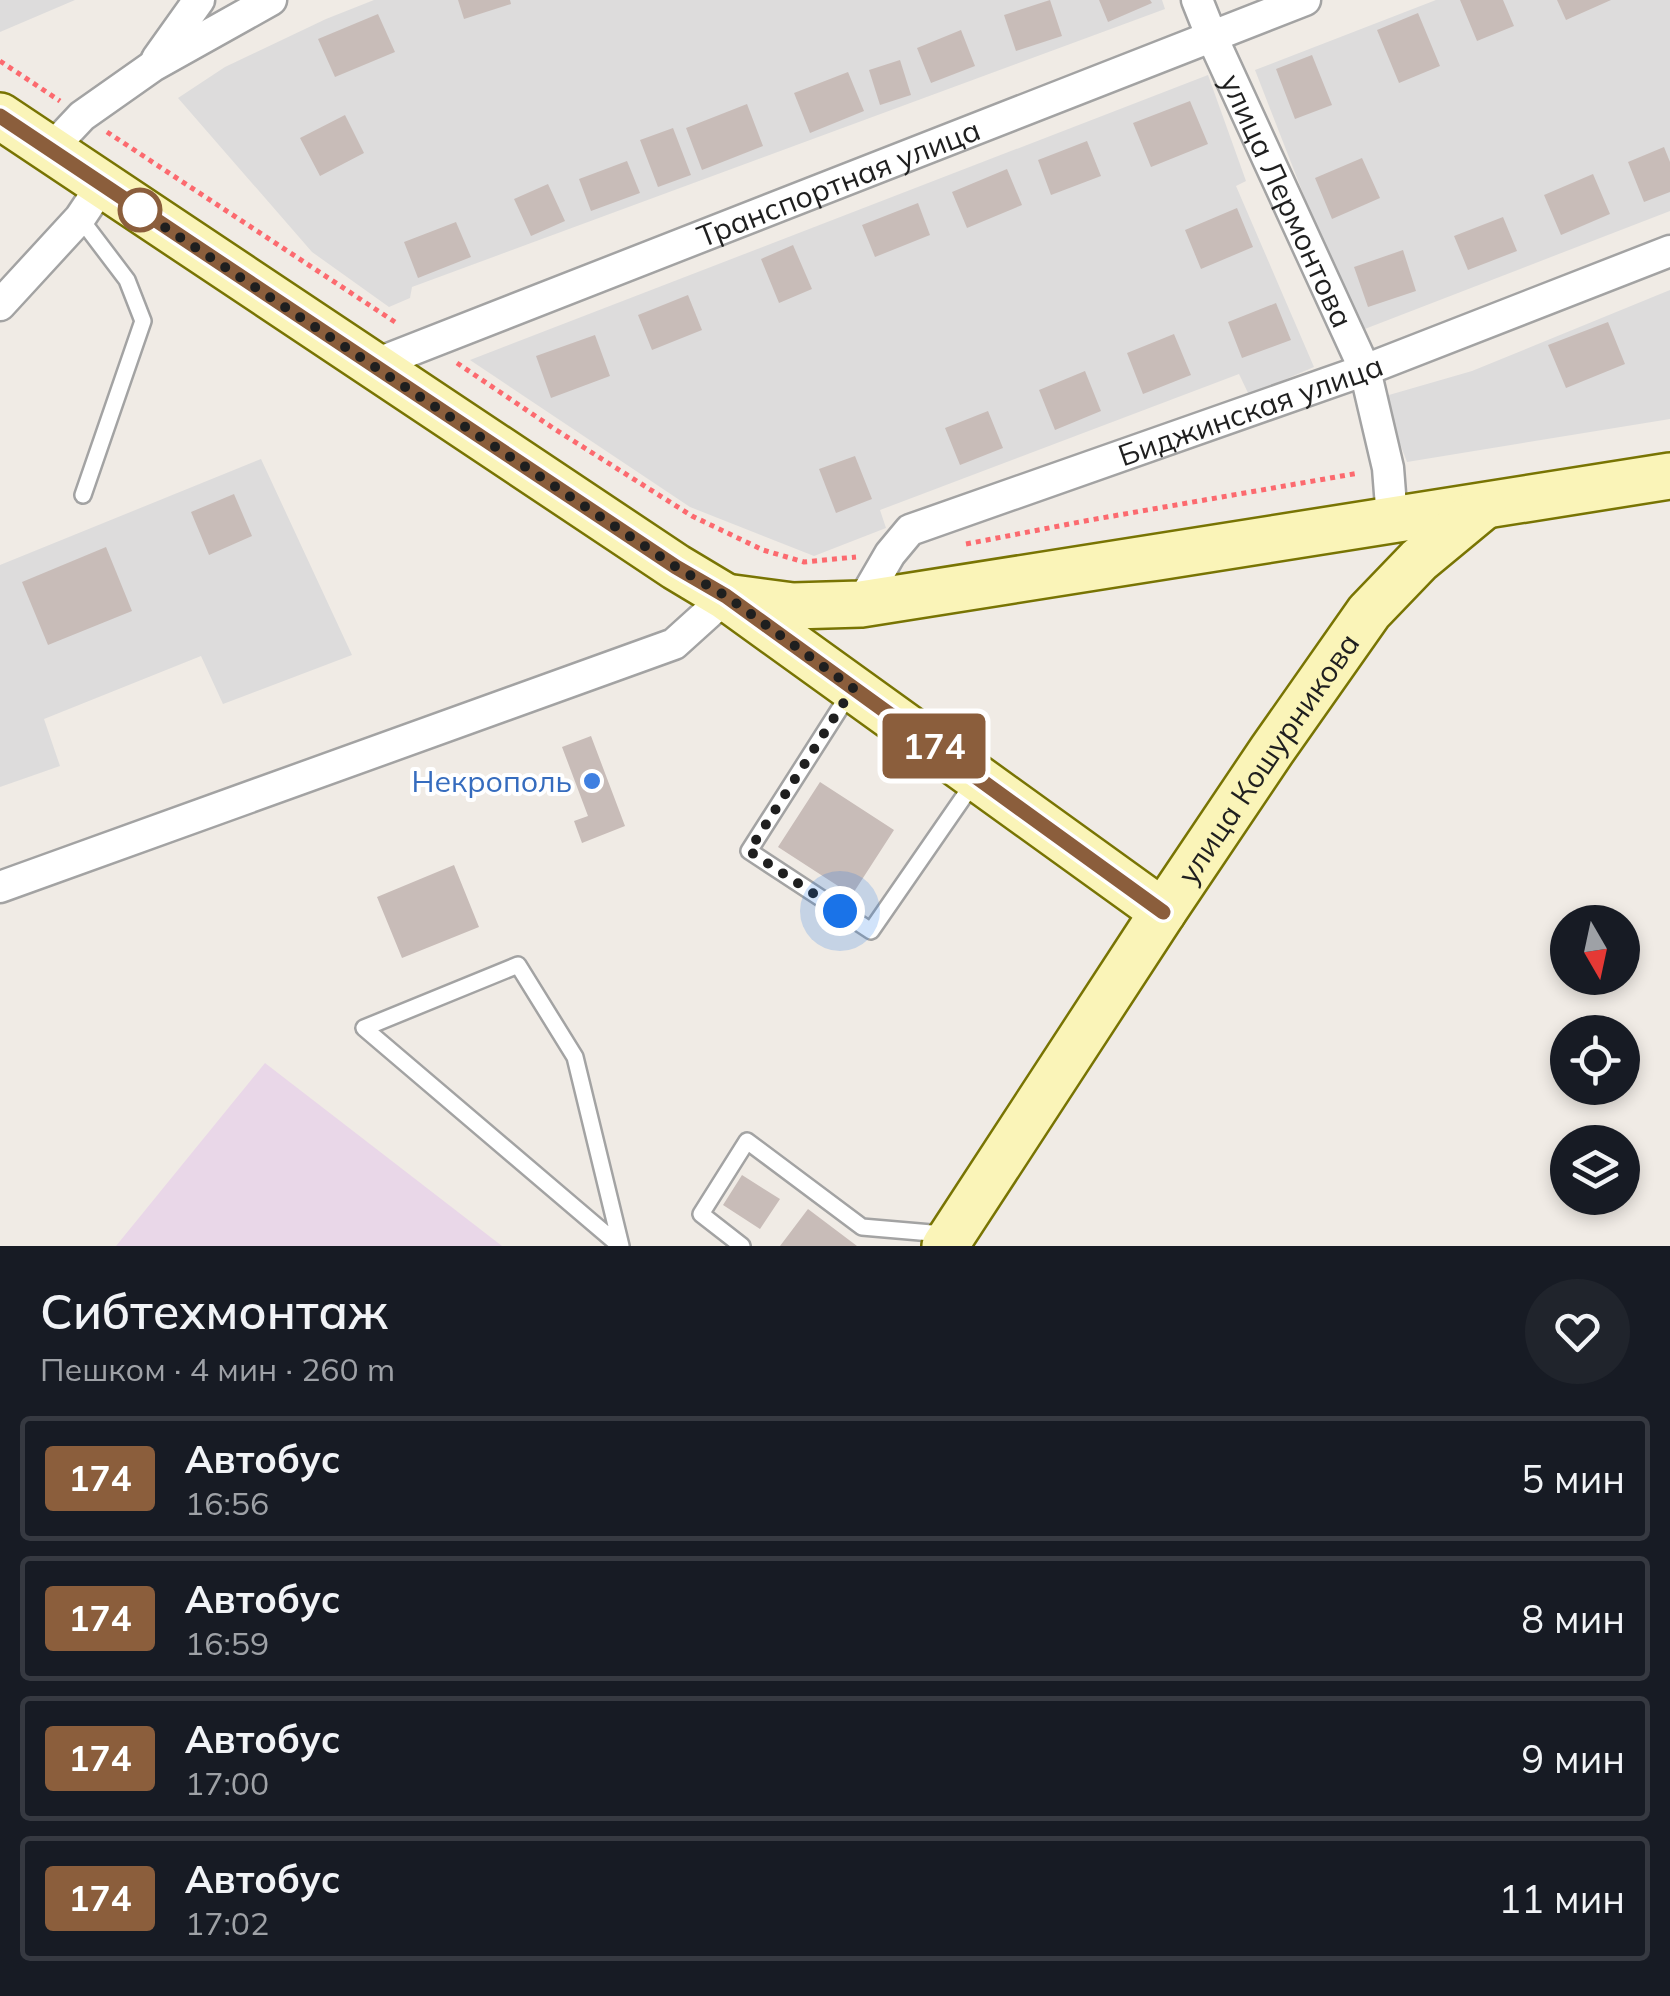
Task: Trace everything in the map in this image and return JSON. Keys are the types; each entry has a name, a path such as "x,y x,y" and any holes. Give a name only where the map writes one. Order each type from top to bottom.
{"main road":[{"path":"0,116 50,150 91,202 373,365 676,567 726,596 1163,912"},
{"path":"726,596 793,606 860,604 1670,476"},
{"name":"улица Кошурникова","path":"948,1240 1163,912 1370,612 1419,560 1484,506"}],"street":[{"path":"153,66 199,0"},
{"path":"50,150 82,116 153,66 271,0"},
{"name":"улица Лермонтова","path":"1197,0 1365,370 1388,468 1392,519"},
{"name":"Транспортная улица","path":"373,365 1306,0"},
{"path":"0,305 91,202"},
{"name":"Биджинская улица","path":"860,604 890,554 910,530 1365,370 1670,252"},
{"path":"0,887 674,644 726,596"}],"lane":[{"path":"83,495 143,320 91,202"},
{"path":"853,688 749,851 871,931 977,777"},
{"path":"518,965 575,1057 620,1246 364,1028 518,965"},
{"path":"742,1246 700,1214 747,1142 862,1227 948,1240"}],"path":[{"path":"0,61 692,516 762,550 804,562 890,554"},
{"path":"957,545 1388,468"}],"shaded area":[{"path":"0,0 75,0 0,32"},
{"path":"374,0 1162,0 1165,9 412,287 410,298 389,307 312,252 178,98 225,67"},
{"path":"1436,0 1670,0 1670,211 1357,332 1255,70"},
{"path":"1208,75 1246,181 1236,186 1314,367 1249,395 1239,374 880,510 886,528 814,556 690,507 470,360"},
{"path":"1670,290 1670,419 1407,462 1382,397 1472,371"},
{"path":"261,459 352,655 223,704 201,656 44,719 60,766 0,787 0,565"},
{"path":"265,1063 502,1246 116,1246"}],"building":[{"path":"458,0 510,0 511,4 464,19"},
{"path":"1050,0 1062,36 1016,51 1004,15"},
{"path":"1099,0 1150,0 1152,3 1108,22"},
{"path":"1460,0 1503,0 1514,26 1477,41"},
{"path":"1557,0 1611,0 1566,20"},
{"path":"1418,13 1440,66 1399,83 1377,30"},
{"path":"378,14 395,52 335,77 318,39"},
{"path":"961,30 975,66 931,83 917,48"},
{"path":"1312,55 1332,105 1295,119 1276,69"},
{"path":"900,60 911,95 880,105 869,70"},
{"path":"848,72 864,111 810,133 794,93"},
{"path":"1190,101 1208,144 1151,167 1133,123"},
{"path":"747,104 763,146 702,170 686,128"},
{"path":"345,115 364,153 320,176 300,138"},
{"path":"673,128 691,175 658,187 640,140"},
{"path":"1087,141 1101,176 1051,195 1038,160"},
{"path":"1664,147 1670,162 1670,192 1644,202 1628,162"},
{"path":"1362,158 1380,198 1332,219 1315,178"},
{"path":"627,161 640,193 591,211 579,179"},
{"path":"1007,169 1022,205 967,228 952,192"},
{"path":"1593,174 1610,214 1561,235 1544,195"},
{"path":"548,184 565,221 531,236 514,199"},
{"path":"918,203 930,235 875,257 862,225"},
{"path":"1237,208 1253,247 1201,269 1185,230"},
{"path":"1503,217 1517,251 1468,270 1454,236"},
{"path":"456,222 471,257 418,278 404,242"},
{"path":"793,245 812,289 779,303 761,259"},
{"path":"1403,250 1416,291 1368,307 1354,267"},
{"path":"688,295 702,330 652,350 638,315"},
{"path":"1276,303 1291,340 1242,358 1228,322"},
{"path":"1608,322 1625,364 1566,388 1548,345"},
{"path":"1174,334 1191,375 1143,394 1127,353"},
{"path":"595,335 610,376 551,398 536,356"},
{"path":"1085,371 1101,411 1055,430 1039,390"},
{"path":"988,411 1003,448 960,465 945,428"},
{"path":"855,456 872,499 836,513 819,469"},
{"path":"234,494 252,536 209,555 191,512"},
{"path":"106,547 132,611 48,645 22,582"},
{"name":"Некрополь","path":"591,736 625,826 582,843 574,821 588,816 562,747"},
{"path":"820,782 894,830 852,895 778,847"},
{"path":"454,865 479,927 402,958 377,897"},
{"path":"742,1175 780,1199 760,1229 723,1205"},
{"path":"808,1209 857,1246 780,1246"}],"bus line":[{"name":"174","path":"0,116 676,567 726,596 1163,912"}],"place":[{"name":"Некрополь","path":"592,781"}],"route":[{"path":"140,210 130,204 676,567 726,596 853,688 749,851 840,911"}]}
